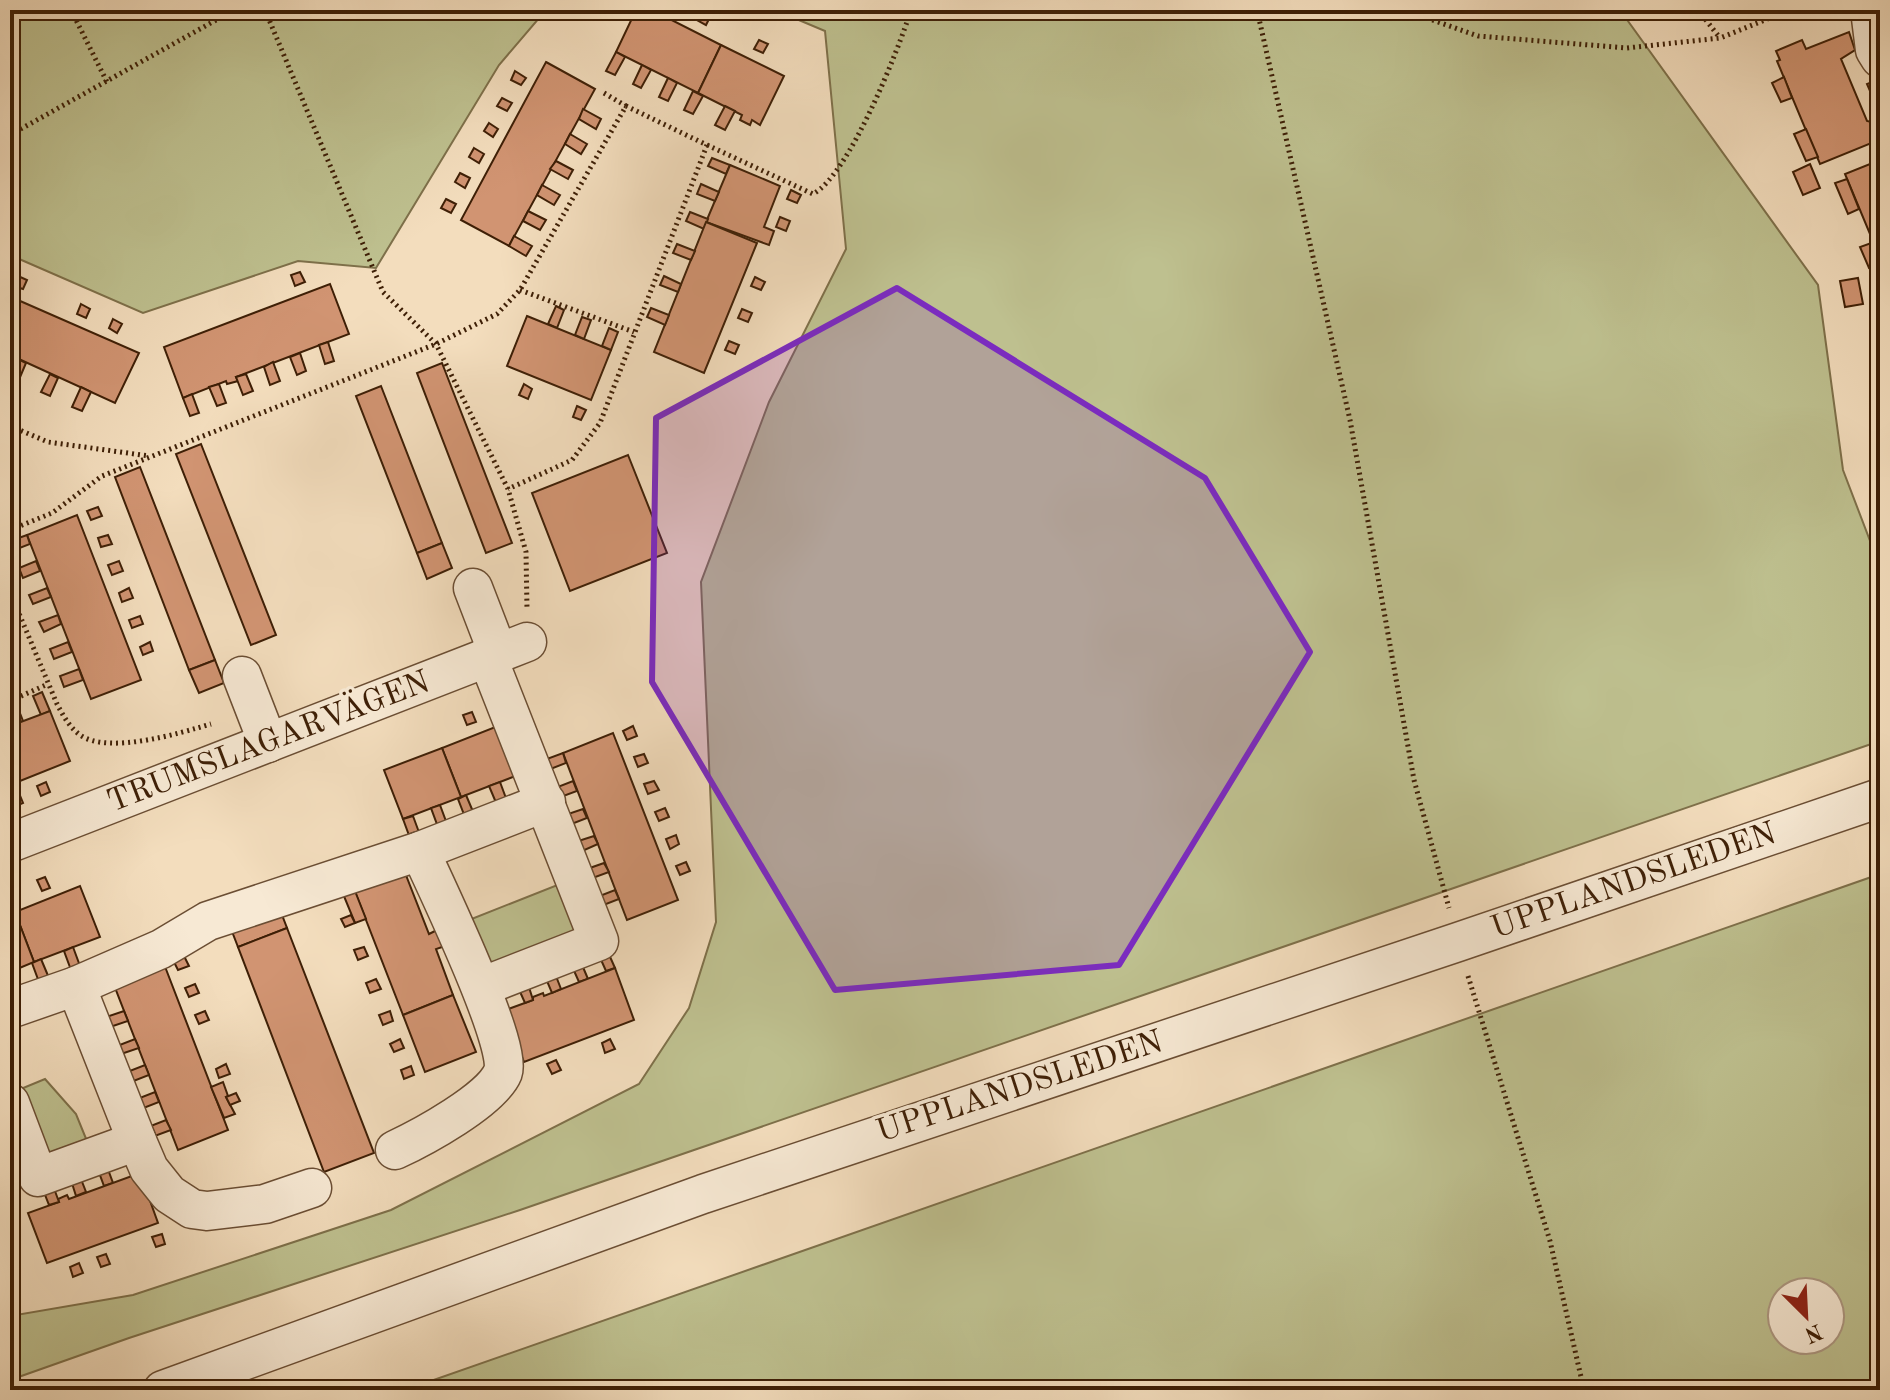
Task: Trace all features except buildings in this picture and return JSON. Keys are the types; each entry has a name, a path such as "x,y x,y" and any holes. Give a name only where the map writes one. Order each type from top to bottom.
{"street":[{"path":"1870,10 1875,50 1880,58"},
{"path":"473,588 504,650 546,802 599,941 481,987"},
{"name":"TRUMSLAGARVÄGEN","path":"10,843 255,709 504,650"},
{"name":"UPPLANDSLEDEN","path":"163,1390 718,1189 1880,798"},
{"path":"10,1009 76,986 161,949 208,921 420,851 546,802"},
{"path":"395,1150 428,1134 456,1115 489,1090 503,1072 504,1057 481,987 420,851"},
{"path":"76,986 137,1141 158,1182 169,1194 192,1209 222,1210 265,1204 312,1188"},
{"path":"10,1103 38,1177 137,1141"}],"path":[{"path":"71,10 107,82"},
{"path":"10,135 234,10"},
{"path":"265,10 383,292 436,344 508,489 526,552 504,650"},
{"path":"604,93 813,194 825,187 851,149 901,42 911,10"},
{"path":"1257,10 1350,420 1414,780 1458,942 1550,1241 1584,1390"},
{"path":"1404,10 1478,36 1627,48 1720,38 1790,10"},
{"path":"1698,10 1720,38"},
{"path":"10,530 52,513 102,476 436,344 497,314 520,290 626,106"},
{"path":"508,489 572,460 600,423 707,145"},
{"path":"520,290 634,332"},
{"path":"10,426 48,442 150,456"},
{"path":"10,592 65,719 81,736 105,742 153,740 255,709"},
{"path":"10,701 48,684"}],"highlighted area":[{"path":"897,288 1205,478 1310,652 1119,965 835,990 652,682 656,418"}],"green space":[{"path":"10,10 546,10 499,65 376,268 298,261 143,313 10,255"},
{"path":"775,10 1620,10 1818,285 1843,470 1880,567 1880,741 520,1210 10,1380 10,1316 133,1295 391,1210 639,1084 689,1008 716,922 701,582 769,402 846,249 825,31"},
{"path":"1880,874 1880,1390 405,1390"},
{"path":"570,880 580,906 574,936 494,968 459,924"},
{"path":"45,1079 76,1114 89,1146 51,1161 11,1093"}]}
